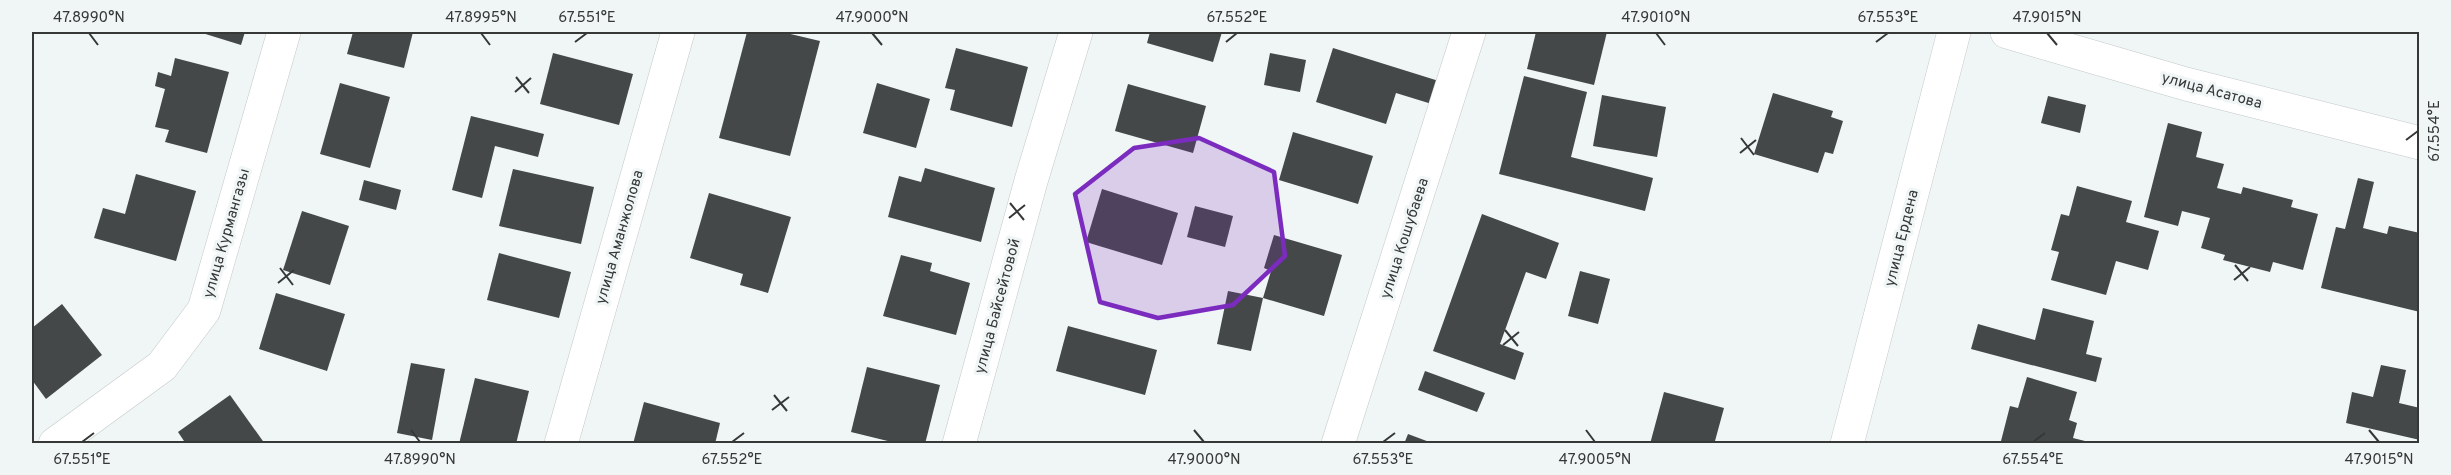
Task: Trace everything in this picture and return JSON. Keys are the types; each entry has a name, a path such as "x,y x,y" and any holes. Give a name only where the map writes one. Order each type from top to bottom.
{"street":[{"name":"улица Курмангазы","path":"55,444 162,366 204,310 284,32"},
{"name":"улица Аманжолова","path":"561,444 678,32"},
{"name":"улица Байсейтовой","path":"959,444 1031,181 1076,32"},
{"name":"улица Кошубаева","path":"1338,444 1469,32"},
{"name":"улица Ердена","path":"1847,444 1954,32"},
{"name":"улица Асатова","path":"2007,32 2186,84 2420,143"}],"highlighted area":[{"path":"1199,138 1274,172 1285,256 1233,305 1158,318 1100,302 1075,194 1134,148"}],"building":[{"path":"199,32 245,32 241,45"},
{"path":"353,32 413,32 404,68 347,54"},
{"path":"747,32 782,32 820,41 790,156 719,138"},
{"path":"1150,32 1222,32 1213,62 1147,43"},
{"path":"1536,32 1607,32 1594,85 1527,69"},
{"path":"956,48 1028,67 1012,127 950,110 955,90 945,88"},
{"path":"1333,48 1442,82 1435,105 1396,93 1386,124 1316,102"},
{"path":"553,53 633,74 619,125 540,104"},
{"path":"1270,53 1306,60 1300,92 1264,85"},
{"path":"175,58 229,72 207,153 165,142 169,130 155,127 165,89 155,86 158,72 171,76"},
{"path":"1524,76 1587,92 1571,157 1653,178 1645,211 1499,174"},
{"path":"340,83 390,97 370,168 320,154"},
{"path":"877,83 930,99 916,148 863,133"},
{"path":"1128,84 1206,106 1193,153 1115,131"},
{"path":"1773,93 1833,111 1831,117 1843,121 1833,154 1825,152 1818,173 1754,154"},
{"path":"1602,95 1666,107 1657,157 1593,146"},
{"path":"2048,96 2086,105 2080,133 2041,123"},
{"path":"471,116 544,134 538,157 495,146 482,198 452,190"},
{"path":"2168,123 2202,132 2196,157 2224,164 2217,188 2241,194 2243,187 2293,200 2291,207 2318,214 2303,270 2273,262 2270,272 2223,260 2225,255 2201,248 2210,218 2182,211 2178,226 2144,217"},
{"path":"1293,132 1373,156 1358,204 1279,180"},
{"path":"925,168 995,188 981,242 888,217 899,176 921,182"},
{"path":"513,169 594,187 581,244 499,226"},
{"path":"136,174 196,191 176,261 94,238 103,208 125,214"},
{"path":"2358,178 2374,182 2363,228 2387,234 2389,226 2420,233 2420,312 2321,288 2336,227 2345,229"},
{"path":"364,180 401,190 396,210 359,200"},
{"path":"2077,186 2132,201 2126,222 2159,231 2148,270 2116,261 2106,295 2051,280 2059,252 2051,250 2061,214 2069,216"},
{"path":"1102,189 1178,213 1162,265 1086,242"},
{"path":"709,193 791,217 768,293 740,285 743,274 690,258"},
{"path":"1195,206 1233,216 1225,247 1187,237"},
{"path":"302,211 349,226 330,285 283,270"},
{"path":"1482,214 1559,243 1546,279 1526,272 1500,344 1524,353 1515,380 1433,351"},
{"path":"1274,235 1342,255 1324,316 1263,298 1271,271 1264,268"},
{"path":"499,253 571,272 559,318 487,300"},
{"path":"901,255 932,263 930,271 970,283 956,335 883,316"},
{"path":"1580,271 1610,279 1598,324 1568,316"},
{"path":"1228,291 1263,298 1251,351 1217,344"},
{"path":"276,293 345,314 327,371 259,349"},
{"path":"62,304 102,355 46,399 32,380 32,328"},
{"path":"2043,308 2094,321 2086,354 2102,358 2096,382 1971,349 1978,324 2035,340"},
{"path":"1068,326 1157,350 1145,395 1056,371"},
{"path":"411,363 445,369 432,440 397,433"},
{"path":"2381,365 2406,370 2399,403 2420,408 2420,440 2346,423 2352,392 2373,397"},
{"path":"867,367 940,385 925,444 900,444 851,432"},
{"path":"1425,371 1485,393 1477,412 1418,390"},
{"path":"2027,377 2077,392 2069,420 2077,423 2073,438 2085,441 2084,444 2008,444 2001,441 2010,406 2018,408"},
{"path":"475,378 529,391 516,444 459,444"},
{"path":"1664,392 1724,408 1715,441 1723,444 1650,444"},
{"path":"230,395 265,444 186,444 178,432"},
{"path":"644,402 720,423 715,444 633,444"},
{"path":"1408,434 1432,443 1432,444 1404,444"}]}
